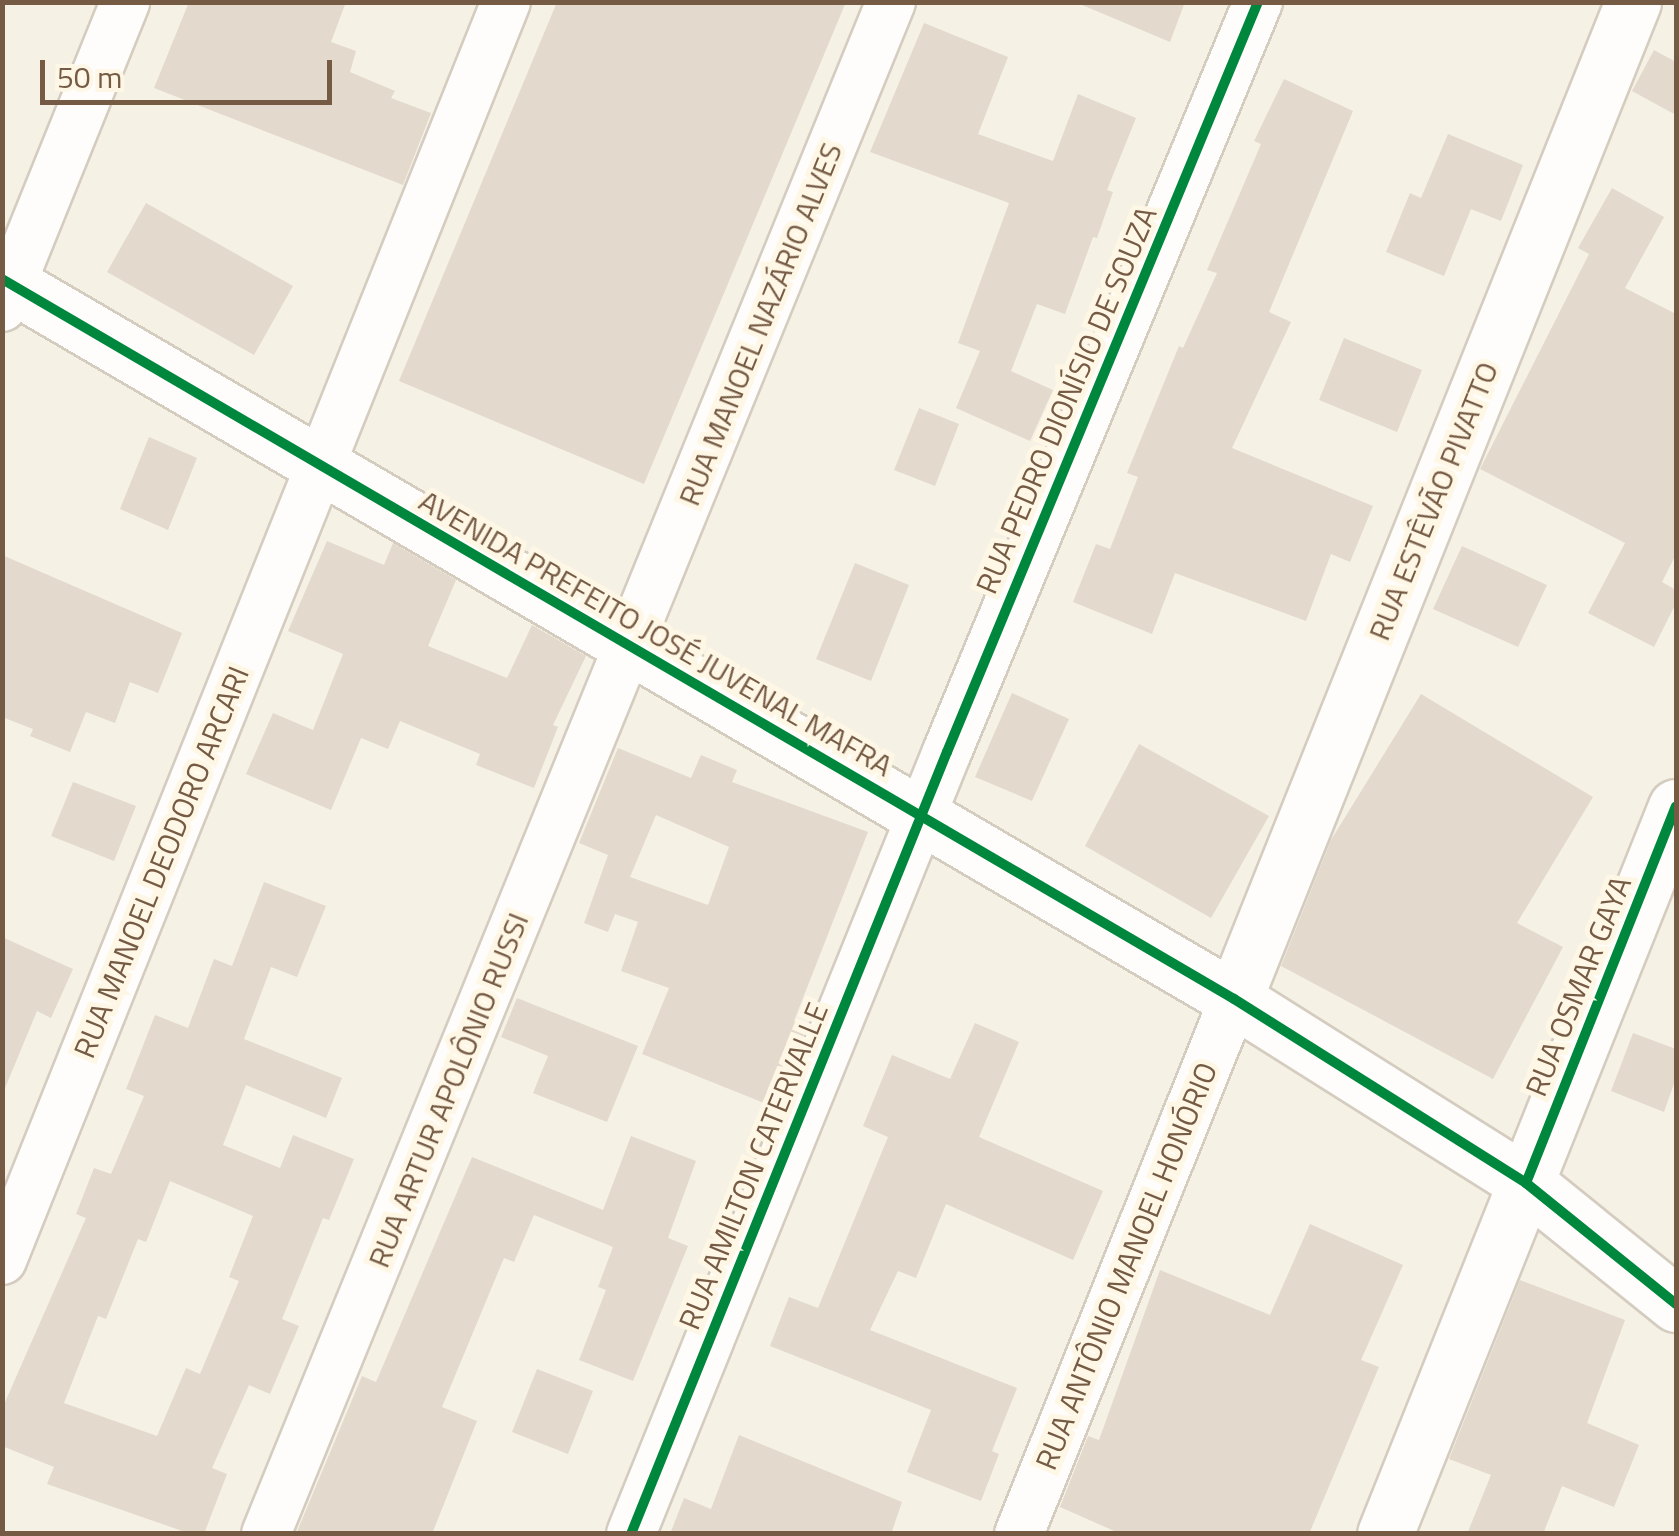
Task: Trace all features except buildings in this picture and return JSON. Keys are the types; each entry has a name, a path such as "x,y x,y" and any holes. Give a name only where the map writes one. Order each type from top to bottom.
{"main road":[{"name":"RUA ESTÊVÃO PIVATTO","path":"1234,999 1633,2"},
{"name":"AVENIDA PREFEITO JOSÉ JUVENAL MAFRA","path":"6,290 320,465 1234,999 1526,1183 1676,1304"},
{"name":"RUA OSMAR GAYA","path":"1386,1534 1676,807"}],"street":[{"path":"6,290 126,2"},
{"name":"RUA MANOEL DEODORO ARCARI","path":"2,1260 506,2"},
{"name":"RUA MANOEL NAZÁRIO ALVES","path":"630,646 891,2"},
{"name":"RUA PEDRO DIONÍSIO DE SOUZA","path":"921,816 1258,2"},
{"name":"RUA ARTUR APOLÔNIO RUSSI","path":"266,1534 630,646"},
{"name":"RUA AMILTON CATERVALLE","path":"632,1534 921,816"},
{"name":"RUA ANTÔNIO MANOEL HONÓRIO","path":"1019,1534 1234,999"}],"cycle path":[{"path":"631,1534 947,752 1258,2"},
{"path":"2,279 1234,999 1526,1183 1676,1304"},
{"path":"1526,1183 1676,807"}]}
